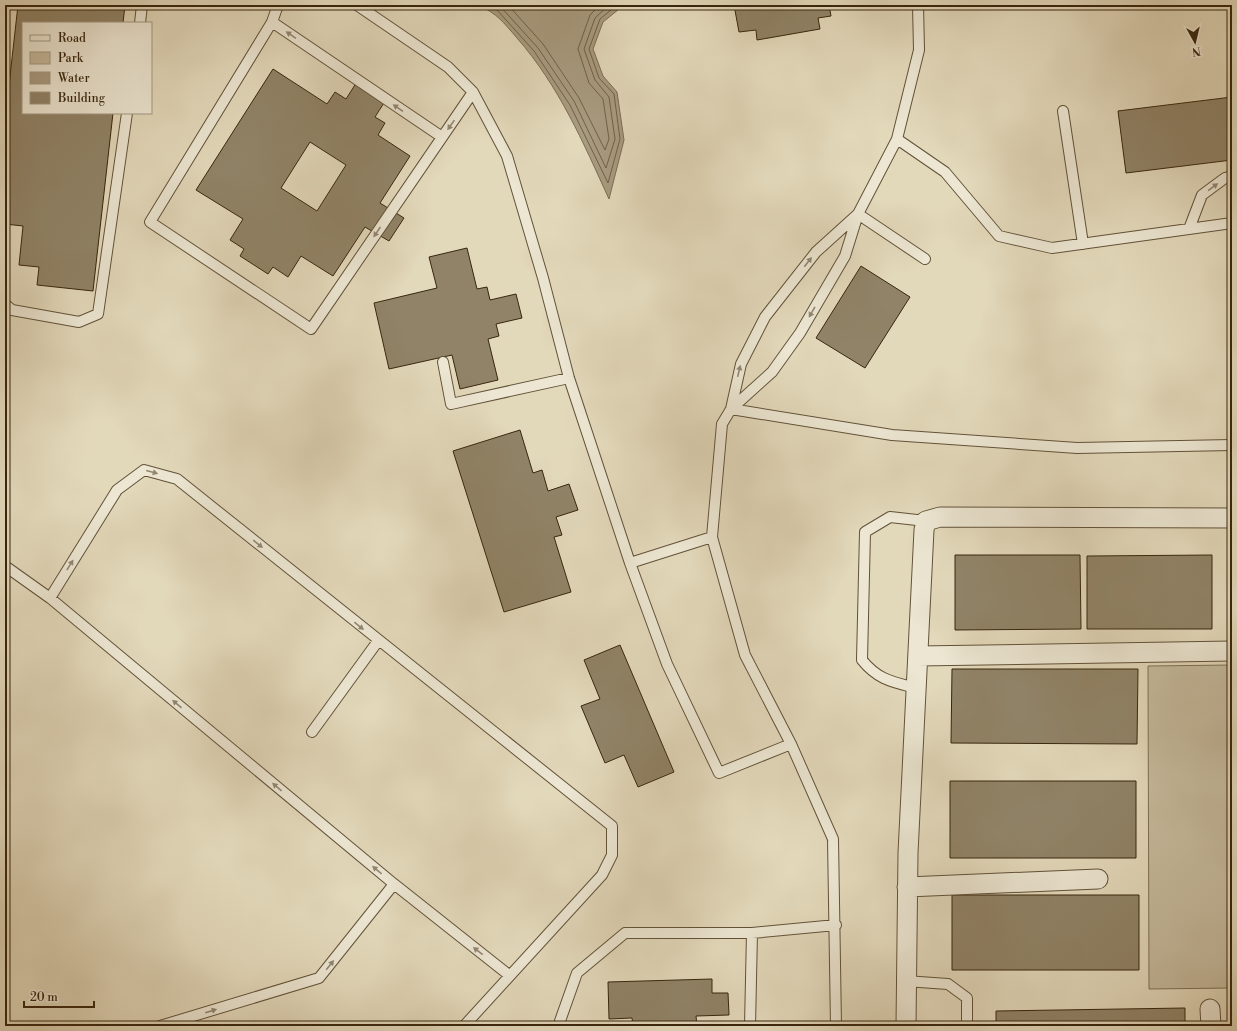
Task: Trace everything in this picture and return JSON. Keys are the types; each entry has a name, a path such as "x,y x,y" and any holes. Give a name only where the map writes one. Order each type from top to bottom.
{"street":[{"path":"906,1026 907,887 924,530 926,521 940,517 1232,518"},
{"path":"918,656 1232,651"},
{"path":"907,887 1098,879"}],"lane":[{"path":"140,22 142,5"},
{"path":"278,5 272,22 150,222 311,329 473,92"},
{"path":"357,5 448,67 473,92 507,156 543,278 569,378 630,563 667,664 719,773 791,744"},
{"path":"836,1026 836,925 833,839 791,744 745,655 712,537 722,424 731,409 772,372 800,333 845,256 858,214 897,139 919,50 918,5"},
{"path":"272,22 442,137"},
{"path":"1064,111 1083,244"},
{"path":"5,304 12,310 79,322 98,314 127,114"},
{"path":"897,139 945,172 998,236 1052,248 1232,223"},
{"path":"1189,229 1202,195 1225,178 1232,176"},
{"path":"858,214 925,259"},
{"path":"731,409 741,364 765,317 816,252 858,214"},
{"path":"443,362 451,404 569,378"},
{"path":"731,409 892,435 1077,448 1232,445"},
{"path":"50,598 117,490 144,470 177,479 378,641 612,826 612,855 602,875 464,1026"},
{"path":"916,688 884,679 870,671 862,660 865,532 890,517 926,521"},
{"path":"630,563 712,537"},
{"path":"5,566 50,598 394,884 509,975"},
{"path":"312,732 378,641"},
{"path":"160,1026 319,978 394,884"},
{"path":"560,1026 560,1021 577,973 625,933 752,932 836,925"},
{"path":"750,1026 752,932"},
{"path":"906,981 948,984 967,998 967,1026"}],"green space":[{"path":"1232,665 1232,988 1149,989 1148,666"}],"water":[{"path":"478,5 624,5 603,22 593,49 603,76 617,92 624,140 609,199 580,136 558,95 545,75 532,56 504,23 491,12"}],"building":[{"path":"18,5 125,5 123,22 22,22 22,114 113,114 93,291 37,285 39,267 19,265 23,226 5,224 5,121"},
{"path":"734,5 829,5 831,16 818,18 820,29 757,40 756,30 739,32"},
{"path":"273,69 327,104 335,92 346,99 360,77 389,95 375,117 385,123 378,135 410,156 380,203 404,218 389,241 365,227 333,276 301,256 288,277 273,267 268,274 240,256 244,249 230,240 243,219 196,190","holes":["310,142 346,165 317,211 281,188"]},
{"path":"1232,97 1232,160 1126,173 1118,111"},
{"path":"467,248 477,289 487,287 490,300 516,294 522,318 496,324 499,336 488,339 498,380 460,389 452,355 389,369 374,303 437,288 429,257"},
{"path":"861,266 910,297 865,368 816,338"},
{"path":"520,430 533,473 542,470 548,491 569,484 578,510 556,517 562,535 554,537 571,592 504,612 453,451"},
{"path":"955,555 1080,555 1081,629 955,630"},
{"path":"1212,555 1212,629 1087,629 1087,556"},
{"path":"620,645 674,772 638,787 624,755 605,763 581,706 600,699 584,660"},
{"path":"952,669 1138,669 1137,744 951,743"},
{"path":"950,781 1136,781 1136,858 950,858"},
{"path":"952,895 1139,895 1139,970 952,970"},
{"path":"712,979 712,993 728,993 729,1015 696,1016 697,1026 633,1026 632,1018 609,1019 608,982"},
{"path":"1185,1008 1185,1026 996,1026 996,1011"}]}
